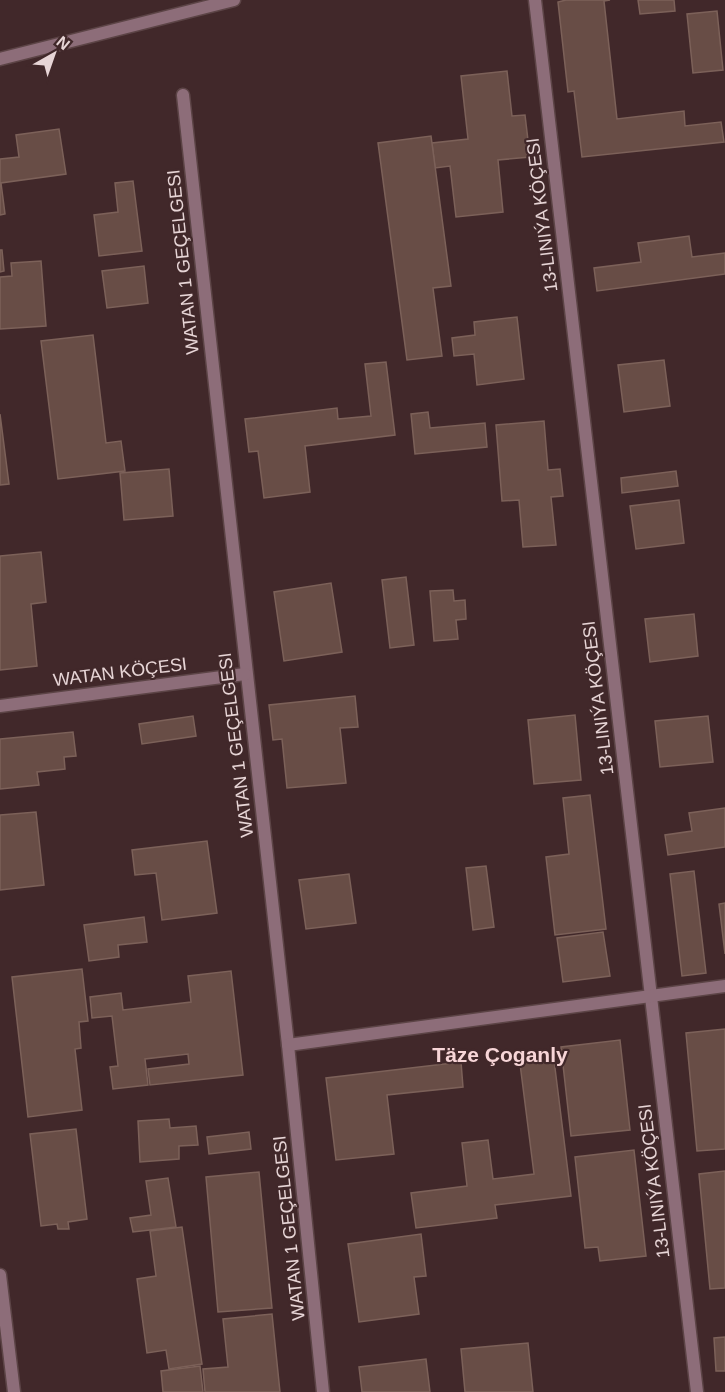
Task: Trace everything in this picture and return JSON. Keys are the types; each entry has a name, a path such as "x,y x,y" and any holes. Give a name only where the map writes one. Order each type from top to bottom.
{"street":[{"path":"0,59 234,0"},
{"name":"13-LINIÝA KÖÇESI","path":"535,0 697,1392"},
{"name":"WATAN 1 GEÇELGESI","path":"183,95 245,674 288,1045 323,1392"},
{"name":"WATAN KÖÇESI","path":"0,706 245,674"},
{"path":"288,1045 651,994 725,986"},
{"path":"0,1275 14,1392"}],"building":[{"path":"610,0 604,1 617,119 684,111 685,126 721,122 724,142 582,157 574,91 568,92 558,2"},
{"path":"638,0 674,0 675,11 640,14"},
{"path":"717,11 723,70 693,73 687,14"},
{"path":"507,71 512,116 525,115 530,157 498,160 503,212 456,217 450,166 435,168 432,143 468,139 461,76"},
{"path":"59,129 66,174 1,183 5,214 0,215 0,159 19,157 16,135"},
{"path":"431,136 451,286 433,288 442,356 407,360 378,143"},
{"path":"133,181 142,251 99,256 94,215 118,212 115,183"},
{"path":"689,236 692,257 725,253 725,274 597,291 594,268 641,262 638,243"},
{"path":"0,250 2,250 4,271 0,272"},
{"path":"41,261 46,326 0,329 0,277 12,276 11,263"},
{"path":"144,266 148,303 107,308 102,271"},
{"path":"517,317 524,379 477,385 474,354 454,356 452,338 475,335 474,322"},
{"path":"93,335 106,443 121,441 125,471 58,479 41,341"},
{"path":"664,360 670,406 624,412 618,365"},
{"path":"386,362 395,435 305,446 310,492 264,498 258,451 249,452 245,419 337,408 338,419 371,416 365,364"},
{"path":"428,412 430,428 485,423 487,447 415,454 411,414"},
{"path":"0,414 9,484 0,485"},
{"path":"544,421 548,470 560,469 563,496 551,497 556,545 523,547 519,500 502,501 496,425"},
{"path":"169,469 173,516 124,520 120,473"},
{"path":"676,471 678,486 622,493 621,478"},
{"path":"679,500 684,543 636,549 630,506"},
{"path":"41,552 46,602 31,604 37,666 0,670 0,556"},
{"path":"406,577 414,645 390,648 382,580"},
{"path":"331,583 342,652 284,661 274,592"},
{"path":"453,590 454,601 465,600 466,619 456,620 458,639 434,641 430,591"},
{"path":"694,614 698,656 650,662 645,619"},
{"path":"355,696 358,727 340,728 346,783 287,788 282,739 273,740 269,705"},
{"path":"575,715 581,780 534,784 528,720"},
{"path":"193,716 196,736 142,744 139,724"},
{"path":"708,716 713,762 660,767 655,721"},
{"path":"73,732 76,756 64,757 65,769 37,772 39,785 0,789 0,739"},
{"path":"590,795 606,929 555,935 546,857 569,854 563,798"},
{"path":"725,808 725,847 668,855 665,835 692,831 689,813"},
{"path":"36,812 44,885 0,890 0,815"},
{"path":"207,841 217,913 162,920 156,873 135,875 132,850"},
{"path":"486,866 494,927 473,930 466,868"},
{"path":"694,871 706,973 682,976 670,874"},
{"path":"349,874 356,923 306,929 299,880"},
{"path":"725,903 725,954 719,904"},
{"path":"144,917 147,942 118,945 119,957 89,961 84,925"},
{"path":"603,932 610,976 563,982 557,938"},
{"path":"82,969 88,1021 79,1022 81,1048 75,1049 82,1110 28,1117 12,977"},
{"path":"231,971 243,1075 150,1085 148,1069 189,1064 188,1054 145,1059 148,1085 113,1089 110,1067 118,1066 112,1016 92,1018 90,997 121,993 123,1010 191,1002 188,976"},
{"path":"725,1029 725,1149 697,1151 686,1033"},
{"path":"620,1040 630,1130 571,1136 561,1047"},
{"path":"553,1052 571,1196 495,1205 497,1218 416,1228 411,1193 467,1186 462,1143 488,1140 493,1179 534,1174 519,1056"},
{"path":"461,1062 463,1087 387,1095 394,1154 336,1160 326,1078"},
{"path":"169,1119 170,1128 196,1126 198,1145 179,1146 179,1159 140,1162 138,1121"},
{"path":"76,1129 87,1219 68,1222 69,1229 58,1229 57,1224 41,1226 30,1134"},
{"path":"249,1132 251,1149 209,1154 207,1137"},
{"path":"634,1150 646,1256 600,1261 598,1247 585,1248 575,1157"},
{"path":"725,1171 725,1288 710,1289 699,1174"},
{"path":"259,1172 272,1308 218,1312 206,1177"},
{"path":"168,1178 176,1227 133,1232 130,1218 151,1215 146,1181"},
{"path":"182,1227 202,1364 169,1369 166,1350 147,1353 137,1279 156,1276 150,1231"},
{"path":"421,1234 426,1276 414,1277 419,1314 359,1322 348,1244"},
{"path":"272,1314 280,1392 205,1392 203,1369 228,1367 223,1319"},
{"path":"725,1337 725,1371 716,1371 714,1338"},
{"path":"528,1343 533,1392 465,1392 461,1349"},
{"path":"426,1359 430,1392 362,1392 359,1367"},
{"path":"200,1366 203,1392 163,1392 161,1371"}],"district":[{"name":"Täze Çoganly","path":"500,1055"}]}
